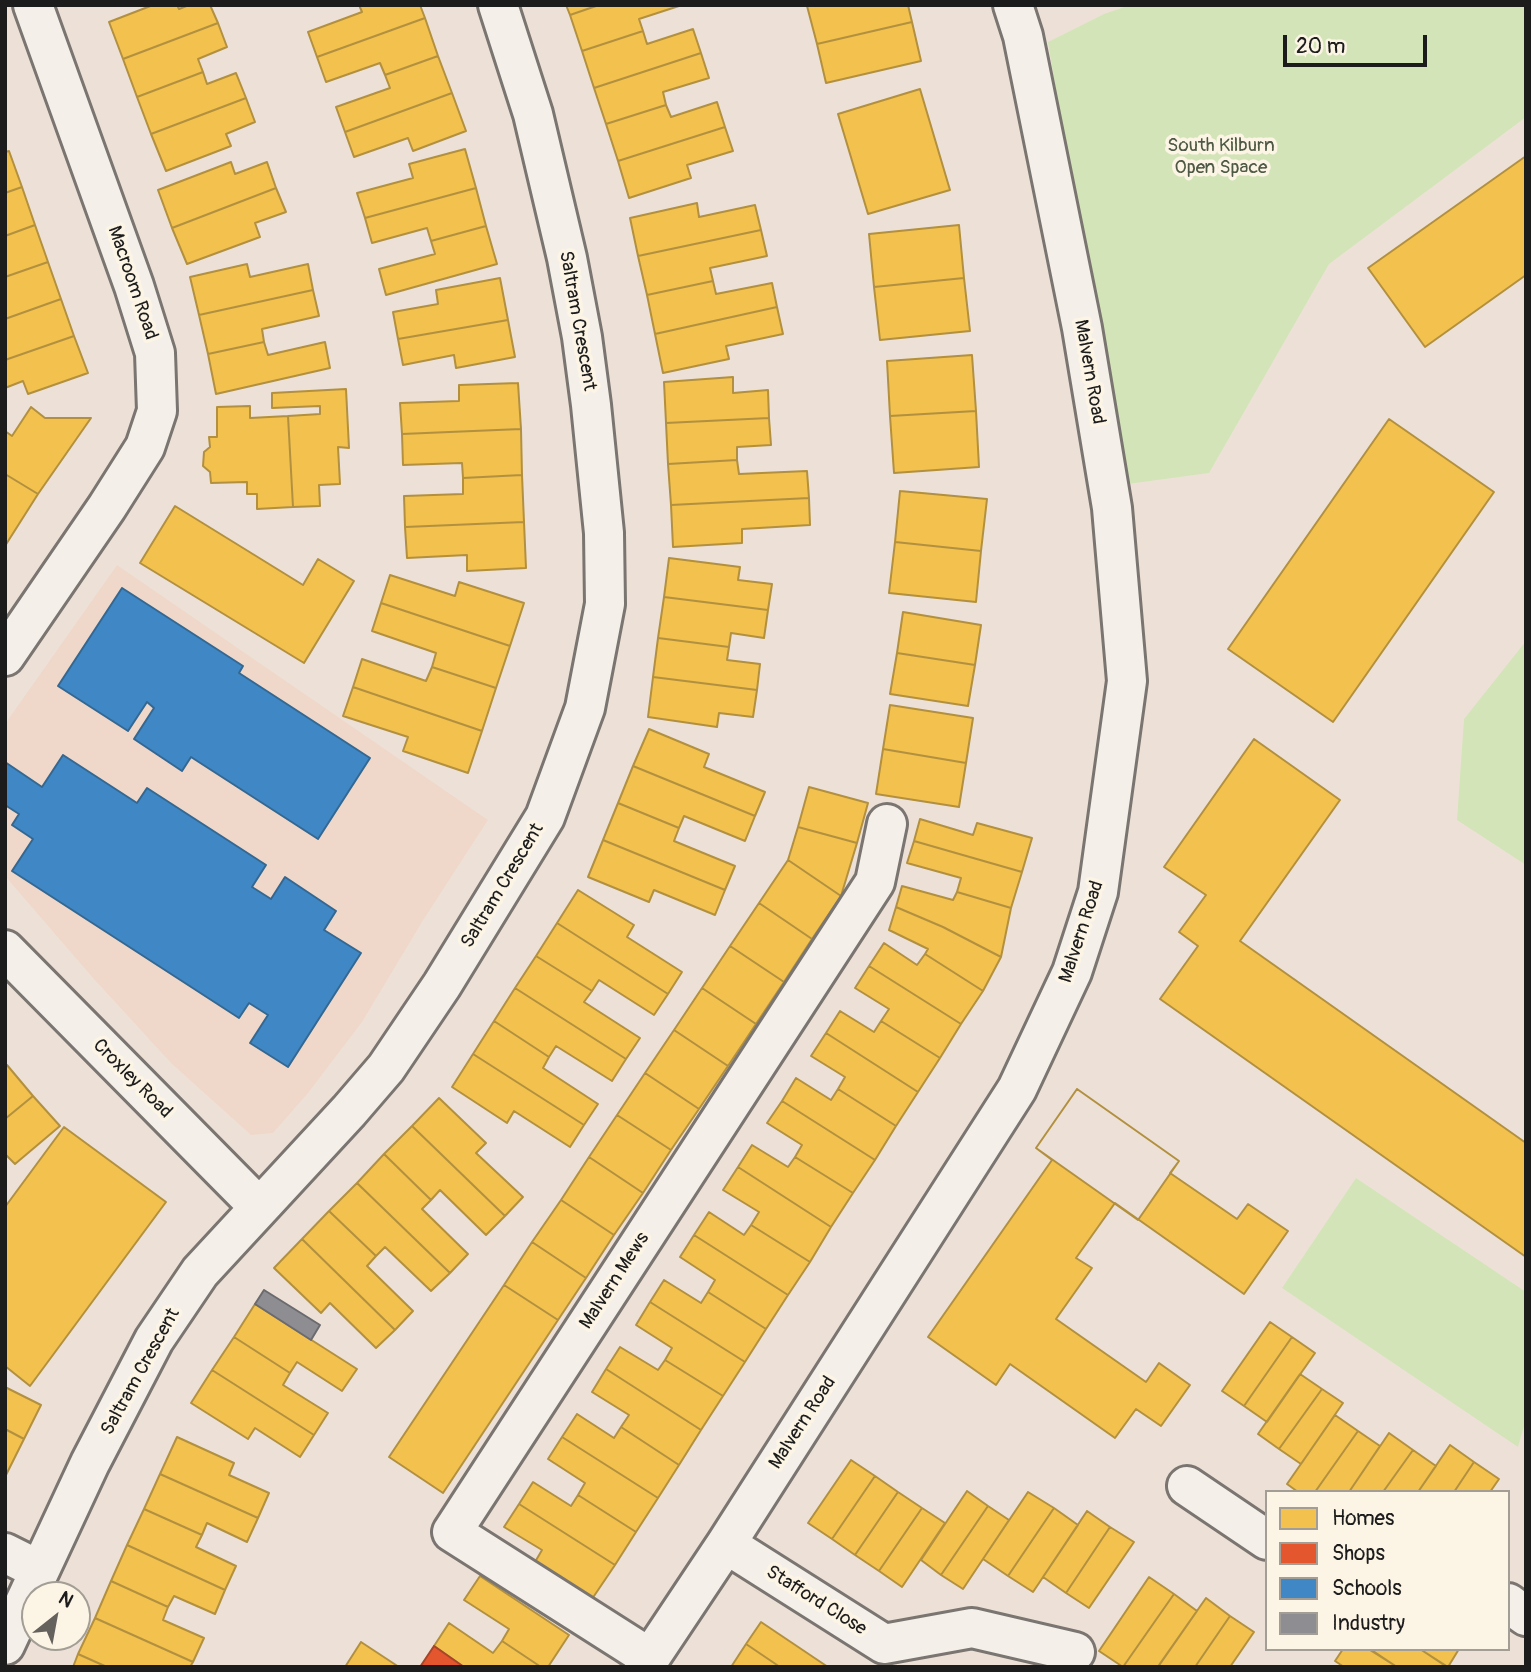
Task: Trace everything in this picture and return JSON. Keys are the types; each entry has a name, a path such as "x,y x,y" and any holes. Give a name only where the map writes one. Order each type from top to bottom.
{"street":[{"name":"Macroom Road","path":"5,656 145,447 157,411 155,352 33,5"},
{"name":"Saltram Crescent","path":"5,1644 90,1463 154,1340 200,1272 386,1068 442,985 545,817 585,708 605,604 604,533 591,405 567,258 533,114 498,5"},
{"name":"Malvern Road","path":"647,1662 726,1544 1017,1089 1072,972 1098,892 1127,681 1112,509 1082,328 1023,36 1013,5"},
{"name":"Malvern Mews","path":"647,1662 452,1532 875,882 887,824"},
{"name":"Croxley Road","path":"5,950 259,1207"},
{"path":"1187,1486 1265,1539"},
{"name":"Stafford Close","path":"726,1544 884,1644 972,1628 1074,1652"},
{"path":"5,1553 39,1570"},
{"path":"1510,1605 1526,1616"}],"shaded area":[{"path":"117,565 488,820 362,1022 308,1093 273,1133 251,1135 171,1063 5,876 5,724"}],"green space":[{"name":"South Kilburn Open Space","path":"1130,5 1526,5 1526,117 1329,264 1209,473 1120,485 1048,42 1104,14"},
{"path":"1526,641 1526,865 1457,820 1464,719"},
{"path":"1356,1178 1526,1292 1526,1419 1518,1447 1282,1288"}],"building: Homes":[{"path":"153,5 177,5 179,9 189,5 210,5 218,23 123,59 109,22"},
{"path":"359,5 420,5 425,18 317,57 308,32 362,12"},
{"path":"566,5 599,5 570,15"},
{"path":"599,5 682,5 639,19 643,31 582,51 570,15"},
{"path":"908,5 912,22 817,44 807,6"},
{"path":"425,18 438,56 385,75 380,63 326,82 317,57"},
{"path":"912,22 921,61 826,83 817,44"},
{"path":"218,23 227,47 198,59 203,72 137,97 123,59"},
{"path":"693,29 701,53 594,88 582,51 643,31 647,44"},
{"path":"701,53 709,78 663,92 666,105 606,124 594,88"},
{"path":"438,56 452,93 345,132 336,107 390,88 385,75"},
{"path":"203,72 207,84 236,73 246,98 151,134 137,97"},
{"path":"920,89 950,190 868,214 838,114"},
{"path":"452,93 466,131 413,151 408,138 354,157 345,132"},
{"path":"246,98 255,122 226,134 231,146 166,171 151,134"},
{"path":"717,102 725,127 618,161 606,124 666,105 671,117"},
{"path":"725,127 733,151 687,165 691,178 629,198 618,161"},
{"path":"465,149 476,188 365,218 357,193 413,178 409,164"},
{"path":"9,151 22,187 5,193 5,152"},
{"path":"1526,156 1526,275 1425,347 1368,268"},
{"path":"231,162 235,174 267,162 276,188 172,228 158,190"},
{"path":"22,187 35,225 5,236 5,193"},
{"path":"276,188 286,212 255,223 260,237 187,264 172,228"},
{"path":"476,188 486,226 431,241 427,228 372,243 365,218"},
{"path":"697,203 699,217 755,205 761,230 638,256 630,218"},
{"path":"35,225 48,262 5,277 5,236"},
{"path":"959,225 964,278 874,287 869,234"},
{"path":"486,226 497,264 386,295 379,269 435,254 431,241"},
{"path":"761,230 767,256 710,268 713,281 647,295 638,256"},
{"path":"48,262 61,299 5,319 5,277"},
{"path":"247,264 250,277 308,264 313,290 199,315 190,277"},
{"path":"500,278 508,320 398,339 393,312 438,304 436,290"},
{"path":"964,278 970,331 880,340 874,287"},
{"path":"713,281 716,294 772,283 777,307 655,334 647,295"},
{"path":"313,290 319,316 262,329 264,342 208,354 199,315"},
{"path":"61,299 74,336 5,360 5,319"},
{"path":"777,307 783,334 726,346 729,359 663,373 655,334"},
{"path":"508,320 515,357 456,368 454,355 403,365 398,339"},
{"path":"74,336 88,373 28,394 23,381 5,388 5,360"},
{"path":"264,342 268,355 325,342 330,368 216,394 208,354"},
{"path":"972,355 976,411 890,416 887,361"},
{"path":"733,377 733,393 768,390 769,418 666,423 664,382"},
{"path":"518,383 521,429 402,434 400,403 459,401 459,385"},
{"path":"346,389 349,448 338,447 340,484 319,485 320,506 293,507 288,416 320,414 320,406 272,408 272,393"},
{"path":"250,406 250,418 288,416 293,507 257,509 257,494 247,494 247,482 211,483 210,472 203,466 204,452 210,447 209,437 217,437 217,407"},
{"path":"31,407 45,418 91,418 38,494 5,474 5,431 12,436"},
{"path":"976,411 979,467 894,473 890,416"},
{"path":"769,418 771,445 737,447 737,460 668,464 666,423"},
{"path":"1389,419 1494,492 1333,722 1228,649"},
{"path":"521,429 522,475 463,478 462,463 403,465 402,434"},
{"path":"737,460 739,474 807,471 809,498 671,505 668,464"},
{"path":"5,474 38,494 5,546"},
{"path":"522,475 524,522 405,527 404,496 463,494 463,478"},
{"path":"900,491 987,499 981,551 895,542"},
{"path":"809,498 810,525 742,529 742,543 673,547 671,505"},
{"path":"175,506 303,585 318,559 354,581 304,663 140,563"},
{"path":"524,522 526,568 467,571 467,555 407,558 405,527"},
{"path":"895,542 981,551 976,602 889,593"},
{"path":"669,558 740,567 738,580 772,584 768,610 664,597"},
{"path":"390,575 455,596 459,582 524,603 510,646 381,603"},
{"path":"664,597 768,610 764,638 731,633 729,647 658,638"},
{"path":"381,603 510,646 496,688 432,667 436,653 372,631"},
{"path":"903,612 981,625 975,665 897,653"},
{"path":"658,638 729,647 727,660 760,664 757,690 653,677"},
{"path":"897,653 975,665 968,706 890,694"},
{"path":"362,659 426,681 432,667 496,688 482,731 353,687"},
{"path":"653,677 757,690 753,717 719,713 717,727 648,717"},
{"path":"353,687 482,731 468,773 403,751 408,737 343,716"},
{"path":"890,705 973,718 966,763 883,749"},
{"path":"649,729 709,754 704,767 765,792 755,816 633,766"},
{"path":"1254,739 1340,800 1240,941 1526,1143 1526,1257 1160,999 1198,946 1179,932 1206,895 1164,867"},
{"path":"883,749 966,763 959,807 876,794"},
{"path":"633,766 755,816 745,841 684,816 679,828 618,803"},
{"path":"809,787 868,803 857,843 798,827"},
{"path":"618,803 679,828 674,841 735,866 725,890 603,840"},
{"path":"920,819 973,835 977,823 1032,838 1022,872 914,841"},
{"path":"798,827 857,843 841,896 788,860"},
{"path":"603,840 725,890 715,915 654,890 649,902 588,877"},
{"path":"914,841 1022,872 1011,908 957,892 961,878 907,863"},
{"path":"788,860 841,896 812,939 759,903"},
{"path":"902,886 953,900 957,892 1011,908 1001,957 943,927 896,907"},
{"path":"578,890 634,925 627,937 682,972 668,994 557,923"},
{"path":"759,903 812,939 784,982 730,946"},
{"path":"896,907 943,927 1001,957 983,991 925,954 928,949 889,930"},
{"path":"557,923 668,994 654,1015 599,980 592,991 536,956"},
{"path":"884,943 917,965 925,954 983,991 961,1024 869,966"},
{"path":"730,946 784,982 756,1024 702,988"},
{"path":"536,956 592,991 584,1002 640,1038 626,1059 515,988"},
{"path":"869,966 961,1024 940,1058 881,1021 889,1009 855,988"},
{"path":"515,988 626,1059 612,1081 556,1046 549,1057 494,1021"},
{"path":"702,988 756,1024 728,1066 674,1030"},
{"path":"840,1011 874,1032 881,1021 940,1058 918,1092 826,1033"},
{"path":"494,1021 549,1057 543,1068 598,1104 584,1125 473,1054"},
{"path":"674,1030 728,1066 699,1109 645,1073"},
{"path":"826,1033 918,1092 896,1126 838,1089 845,1077 811,1056"},
{"path":"473,1054 584,1125 570,1147 514,1111 507,1123 452,1087"},
{"path":"7,1065 33,1096 5,1119 5,1066"},
{"path":"645,1073 699,1109 671,1150 617,1115"},
{"path":"796,1078 831,1100 838,1089 896,1126 875,1160 782,1101"},
{"path":"1077,1089 1179,1161 1170,1173 1237,1219 1248,1204 1288,1231 1244,1294 1115,1203 1076,1258 1092,1268 1056,1319 1146,1382 1159,1363 1190,1385 1161,1426 1136,1409 1115,1438 1010,1364 996,1385 928,1337 1052,1160 1036,1148"},
{"path":"1077,1089 1179,1161 1138,1220 1036,1148"},
{"path":"33,1096 60,1126 15,1164 5,1154 5,1119"},
{"path":"439,1098 486,1143 476,1153 523,1197 505,1216 412,1126"},
{"path":"782,1101 875,1160 853,1193 795,1157 802,1145 767,1123"},
{"path":"617,1115 671,1150 643,1193 589,1157"},
{"path":"412,1126 505,1216 486,1235 440,1190 431,1200 384,1154"},
{"path":"64,1127 166,1202 30,1386 5,1366 5,1207"},
{"path":"752,1145 788,1167 795,1157 853,1193 831,1227 738,1167"},
{"path":"384,1154 431,1200 422,1209 468,1254 450,1273 357,1183"},
{"path":"589,1157 643,1193 614,1235 561,1200"},
{"path":"738,1167 831,1227 810,1262 751,1225 759,1212 723,1190"},
{"path":"357,1183 450,1273 431,1291 385,1247 376,1256 329,1211"},
{"path":"561,1200 614,1235 586,1278 532,1242"},
{"path":"329,1211 376,1256 367,1266 413,1311 395,1330 302,1239"},
{"path":"709,1212 744,1235 751,1225 810,1262 788,1295 694,1235"},
{"path":"694,1235 788,1295 766,1329 708,1292 715,1280 680,1257"},
{"path":"302,1239 395,1330 376,1348 330,1303 321,1313 274,1268"},
{"path":"532,1242 586,1278 558,1320 504,1285"},
{"path":"664,1280 701,1303 708,1292 766,1329 745,1362 650,1302"},
{"path":"504,1285 558,1320 443,1493 389,1457"},
{"path":"650,1302 745,1362 723,1396 665,1360 672,1348 636,1325"},
{"path":"255,1304 357,1369 342,1391 297,1362 290,1373 234,1337"},
{"path":"1270,1322 1292,1337 1244,1406 1222,1391"},
{"path":"234,1337 290,1373 283,1385 328,1413 314,1435 212,1370"},
{"path":"1292,1337 1315,1353 1267,1422 1244,1406"},
{"path":"620,1347 658,1370 665,1360 723,1396 701,1430 606,1369"},
{"path":"606,1369 701,1430 679,1465 621,1427 629,1415 592,1392"},
{"path":"212,1370 314,1435 300,1457 255,1428 248,1439 191,1403"},
{"path":"1300,1374 1322,1389 1279,1449 1258,1434"},
{"path":"5,1387 41,1405 24,1439 5,1429"},
{"path":"1322,1389 1343,1403 1301,1464 1279,1449"},
{"path":"577,1414 614,1438 621,1427 679,1465 658,1498 562,1437"},
{"path":"1335,1415 1358,1431 1316,1490 1295,1490 1287,1484"},
{"path":"5,1429 24,1439 6,1475 5,1475"},
{"path":"1358,1431 1380,1446 1350,1490 1316,1490"},
{"path":"1389,1433 1413,1450 1384,1490 1350,1490"},
{"path":"177,1437 234,1463 229,1475 269,1493 258,1518 160,1474"},
{"path":"562,1437 658,1498 636,1532 578,1495 585,1483 548,1459"},
{"path":"1450,1445 1474,1462 1455,1490 1419,1490"},
{"path":"1413,1450 1436,1466 1419,1490 1384,1490"},
{"path":"851,1460 875,1476 832,1539 808,1523"},
{"path":"1474,1462 1499,1479 1491,1490 1455,1490"},
{"path":"160,1474 258,1518 247,1542 207,1523 202,1535 144,1509"},
{"path":"875,1476 898,1492 855,1555 832,1539"},
{"path":"533,1482 571,1506 578,1495 636,1532 615,1565 519,1504"},
{"path":"967,1491 988,1506 941,1575 921,1560"},
{"path":"898,1492 922,1508 879,1571 855,1555"},
{"path":"1028,1492 1054,1508 1008,1576 983,1559"},
{"path":"519,1504 615,1565 592,1599 535,1562 542,1550 504,1527"},
{"path":"988,1506 1009,1520 963,1589 941,1575"},
{"path":"922,1508 945,1523 902,1587 879,1571"},
{"path":"1054,1508 1078,1525 1033,1592 1008,1576"},
{"path":"144,1509 202,1535 196,1547 236,1566 225,1590 127,1545"},
{"path":"1087,1511 1110,1527 1066,1593 1043,1577"},
{"path":"1110,1527 1134,1542 1089,1608 1066,1593"},
{"path":"127,1545 225,1590 215,1614 174,1596 168,1607 111,1581"},
{"path":"480,1576 569,1635 548,1667 541,1667 502,1641 509,1629 464,1600"},
{"path":"1149,1577 1174,1594 1123,1667 1099,1651"},
{"path":"111,1581 168,1607 163,1620 204,1638 193,1662 95,1618"},
{"path":"1174,1594 1197,1611 1158,1667 1123,1667"},
{"path":"1206,1598 1230,1616 1195,1667 1161,1667 1159,1665"},
{"path":"1230,1616 1254,1632 1230,1667 1195,1667"},
{"path":"95,1618 193,1662 190,1667 107,1667 78,1654 79,1651 91,1651 91,1626"},
{"path":"761,1622 828,1667 780,1667 746,1644"},
{"path":"449,1623 493,1653 502,1641 541,1667 464,1667 434,1646"},
{"path":"361,1642 399,1667 345,1667"},
{"path":"746,1644 780,1667 731,1667"},
{"path":"1342,1651 1373,1651 1397,1667 1344,1667 1335,1661"},
{"path":"1372,1651 1423,1651 1447,1667 1397,1667"},
{"path":"1423,1651 1458,1651 1448,1667"},
{"path":"78,1654 107,1667 73,1667"}],"building: Shops":[{"path":"434,1646 464,1667 420,1667"}],"building: Schools":[{"path":"122,588 243,666 239,673 370,758 318,839 191,757 182,771 134,739 154,708 147,702 128,731 58,686"},
{"path":"63,755 137,803 147,788 266,865 252,887 271,899 285,877 336,911 324,930 361,953 288,1067 250,1043 268,1015 249,1003 239,1018 12,871 33,839 12,825 19,814 5,805 5,762 42,787"}],"building: Industry":[{"path":"264,1290 320,1325 311,1340 255,1304"}]}
